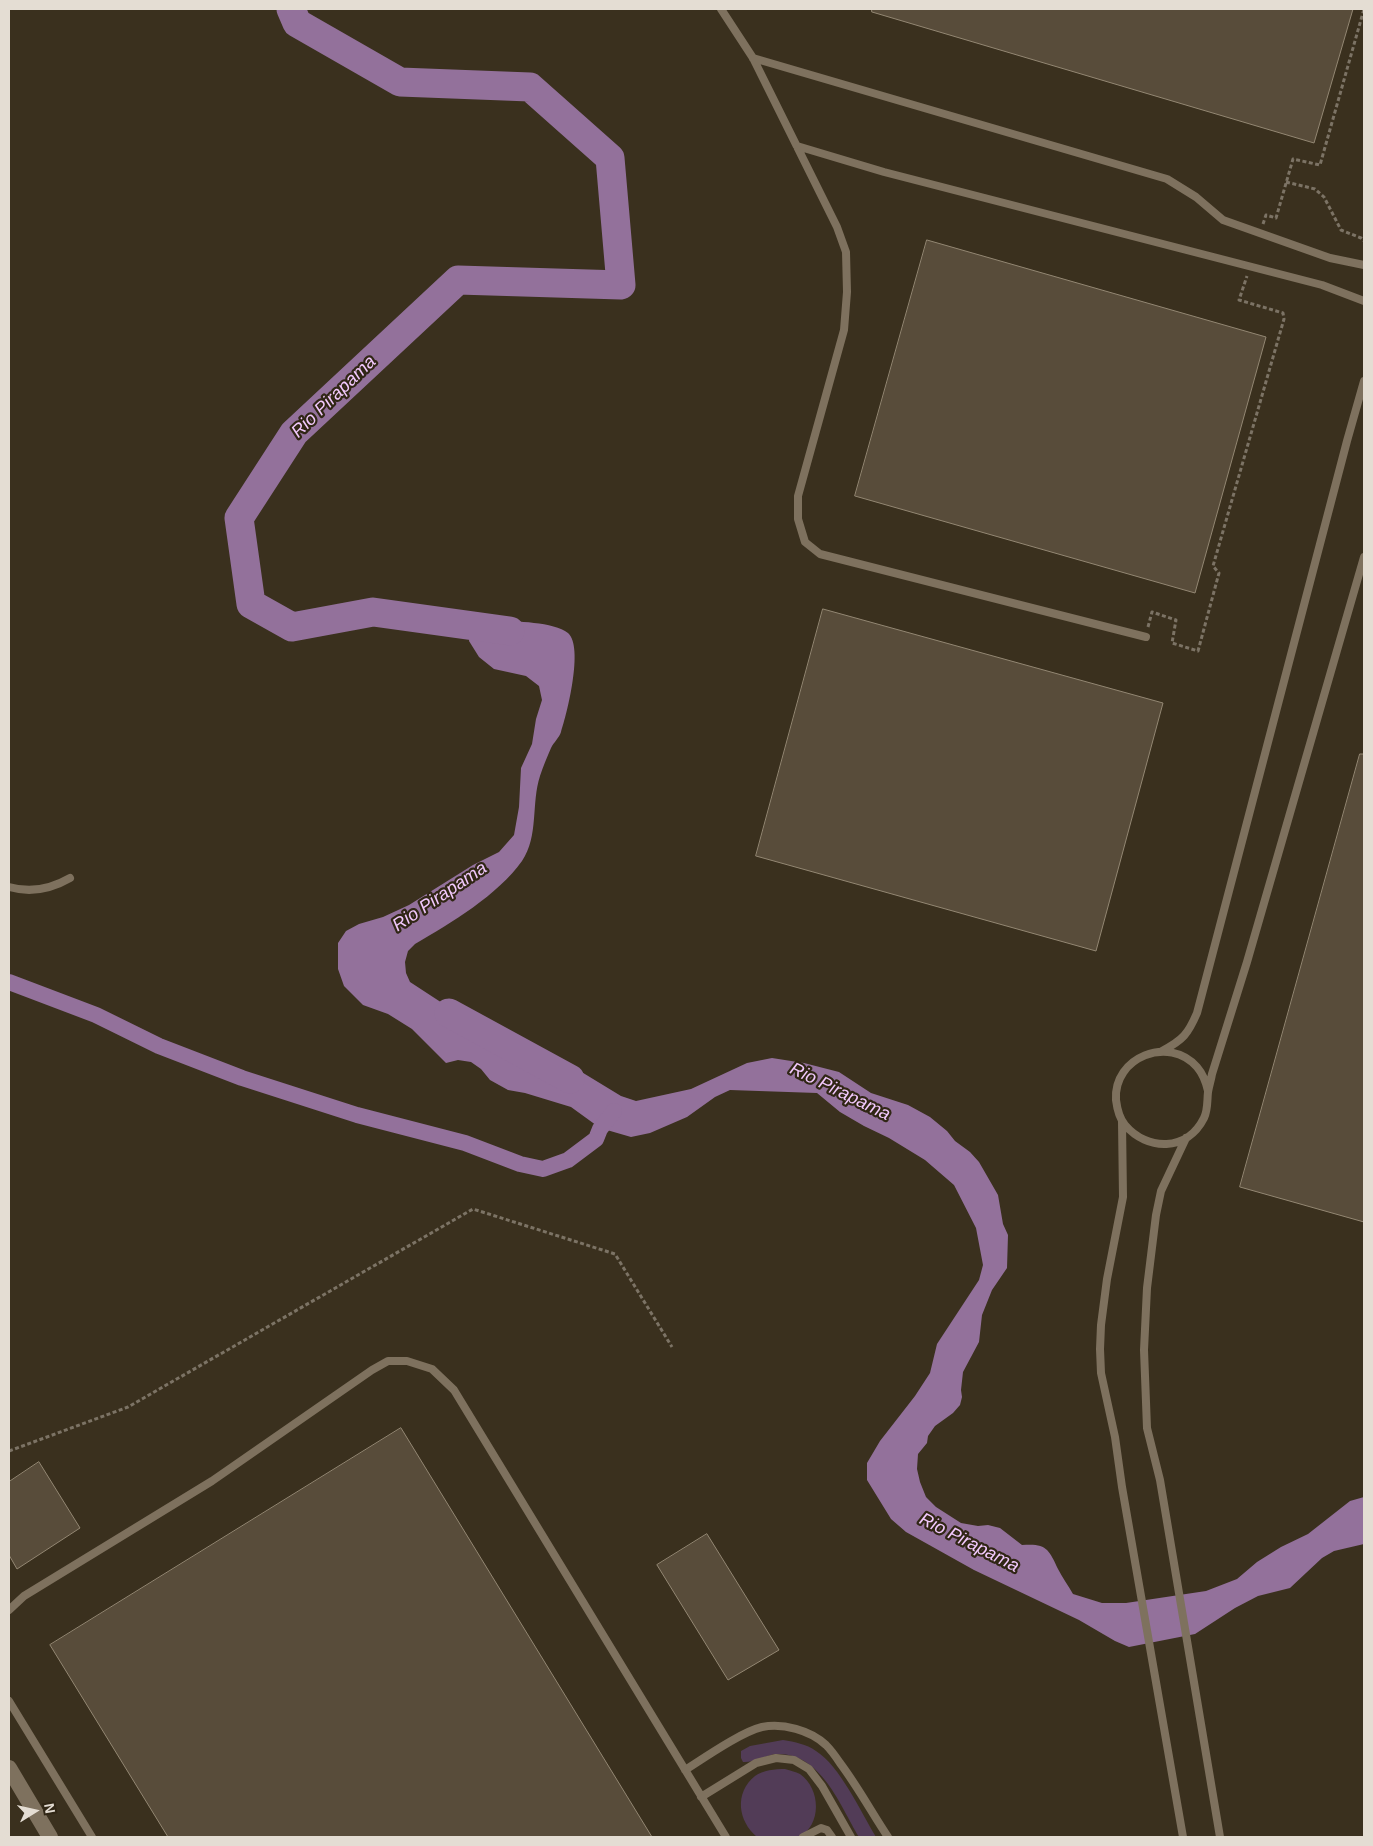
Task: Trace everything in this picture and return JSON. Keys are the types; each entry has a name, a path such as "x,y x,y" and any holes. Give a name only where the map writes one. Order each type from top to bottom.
{"street":[{"path":"9,1768 50,1837"}],"lane":[{"path":"722,9 754,58 837,227 846,252 847,292 844,330 798,496 798,518 805,542 820,554 1146,637"},
{"path":"754,58 1167,179 1196,196 1223,220 1330,258 1364,265"},
{"path":"798,146 884,172 1322,285 1364,301"},
{"path":"1162,1051 1177,1043 1187,1034 1196,1013 1364,381"},
{"path":"1122,1122 1132,1133 1144,1141 1158,1144 1172,1143 1186,1138 1197,1129 1204,1118 1208,1104 1208,1091 1364,557"},
{"path":"9,887 17,890 33,890 59,885 70,878"},
{"path":"1183,1837 1115,1438 1101,1373 1100,1325 1123,1197 1122,1122 1116,1101 1119,1080 1126,1068 1136,1058 1149,1052 1162,1051 1175,1053 1187,1058 1197,1067 1204,1078 1208,1091"},
{"path":"1186,1138 1161,1191 1156,1215 1147,1288 1144,1350 1147,1428 1160,1480 1220,1837"},
{"path":"9,1610 24,1596 212,1482 372,1370 388,1361 407,1361 432,1369 454,1390 726,1837"},
{"path":"9,1701 92,1837"},
{"path":"685,1770 742,1736 762,1727 795,1728 816,1738 827,1746 888,1837"},
{"path":"701,1797 756,1763 776,1758 794,1760 809,1770 822,1786 852,1837"},
{"path":"802,1837 821,1828 827,1830 832,1837"}],"path":[{"path":"1260,233 1266,215 1276,218 1293,159 1320,165 1364,9"},
{"path":"1286,182 1315,190 1324,197 1341,230 1361,238 1364,242"},
{"path":"1146,637 1152,612 1176,620 1172,644 1198,651 1219,573 1213,566 1284,319 1283,313 1239,300 1250,266"},
{"path":"9,1452 128,1407 473,1209 615,1254 672,1348"}],"shaded area":[{"path":"783,1740 808,1747 825,1758 842,1778 876,1837 859,1837 827,1783 806,1762 792,1756 777,1754 747,1762 743,1762 741,1758 741,1751 750,1746"},
{"path":"785,1769 800,1774 812,1788 816,1807 812,1824 799,1837 757,1837 742,1815 741,1799 744,1790 748,1783 758,1774 769,1770"}],"water":[{"path":"497,621 544,624 562,629 568,633 573,641 574,666 567,711 560,734 551,748 537,786 531,841 522,861 487,897 415,944 408,951 405,962 406,973 410,982 459,1014 474,1021 493,1045 512,1059 523,1061 552,1060 575,1068 621,1096 636,1101 691,1089 747,1063 772,1058 804,1063 839,1072 871,1093 908,1105 930,1117 947,1131 955,1141 970,1152 979,1162 998,1195 1003,1224 1008,1235 1007,1268 992,1290 982,1315 979,1342 963,1372 960,1405 953,1413 935,1426 928,1436 927,1443 918,1454 917,1469 920,1482 926,1497 936,1507 961,1523 1000,1528 1022,1545 1042,1546 1049,1552 1073,1594 1102,1603 1126,1603 1206,1591 1237,1579 1257,1562 1281,1547 1308,1534 1350,1501 1364,1497 1364,1544 1334,1551 1322,1558 1290,1588 1258,1596 1235,1608 1195,1634 1129,1647 1079,1620 974,1570 906,1532 891,1519 867,1480 867,1463 880,1441 915,1396 930,1373 937,1344 979,1280 983,1265 976,1228 954,1185 925,1160 840,1112 817,1093 730,1090 715,1097 687,1117 650,1133 631,1137 600,1128 571,1107 525,1093 508,1090 490,1080 481,1069 471,1062 458,1060 446,1063 412,1029 388,1014 363,1005 344,986 338,969 338,943 346,931 359,924 383,917 409,905 473,865 499,852 514,835 519,807 521,768 532,744 536,719 542,700 539,686 526,676 494,669 479,657 469,641 471,626"}],"building":[{"path":"872,9 1353,9 1314,143 872,12"},
{"path":"927,240 1266,337 1195,593 855,496"},
{"path":"823,609 1163,703 1096,951 756,856"},
{"path":"1360,754 1364,754 1364,1222 1240,1187"},
{"path":"401,1428 652,1837 168,1837 50,1645"},
{"path":"39,1462 80,1528 17,1569 9,1555 9,1482"},
{"path":"707,1534 779,1650 728,1680 657,1565"}],"waterway":[{"name":"Rio Pirapama","path":"291,9 297,23 400,82 530,87 610,158 621,285 458,280 294,433 239,518 251,604 292,627 373,612 510,631"},
{"path":"9,982 96,1015 159,1046 242,1078 357,1115 465,1143 520,1164 543,1169 568,1160 596,1139 600,1129 614,1111"},
{"name":"Rio Pirapama","path":"449,1013 570,1079"}]}
